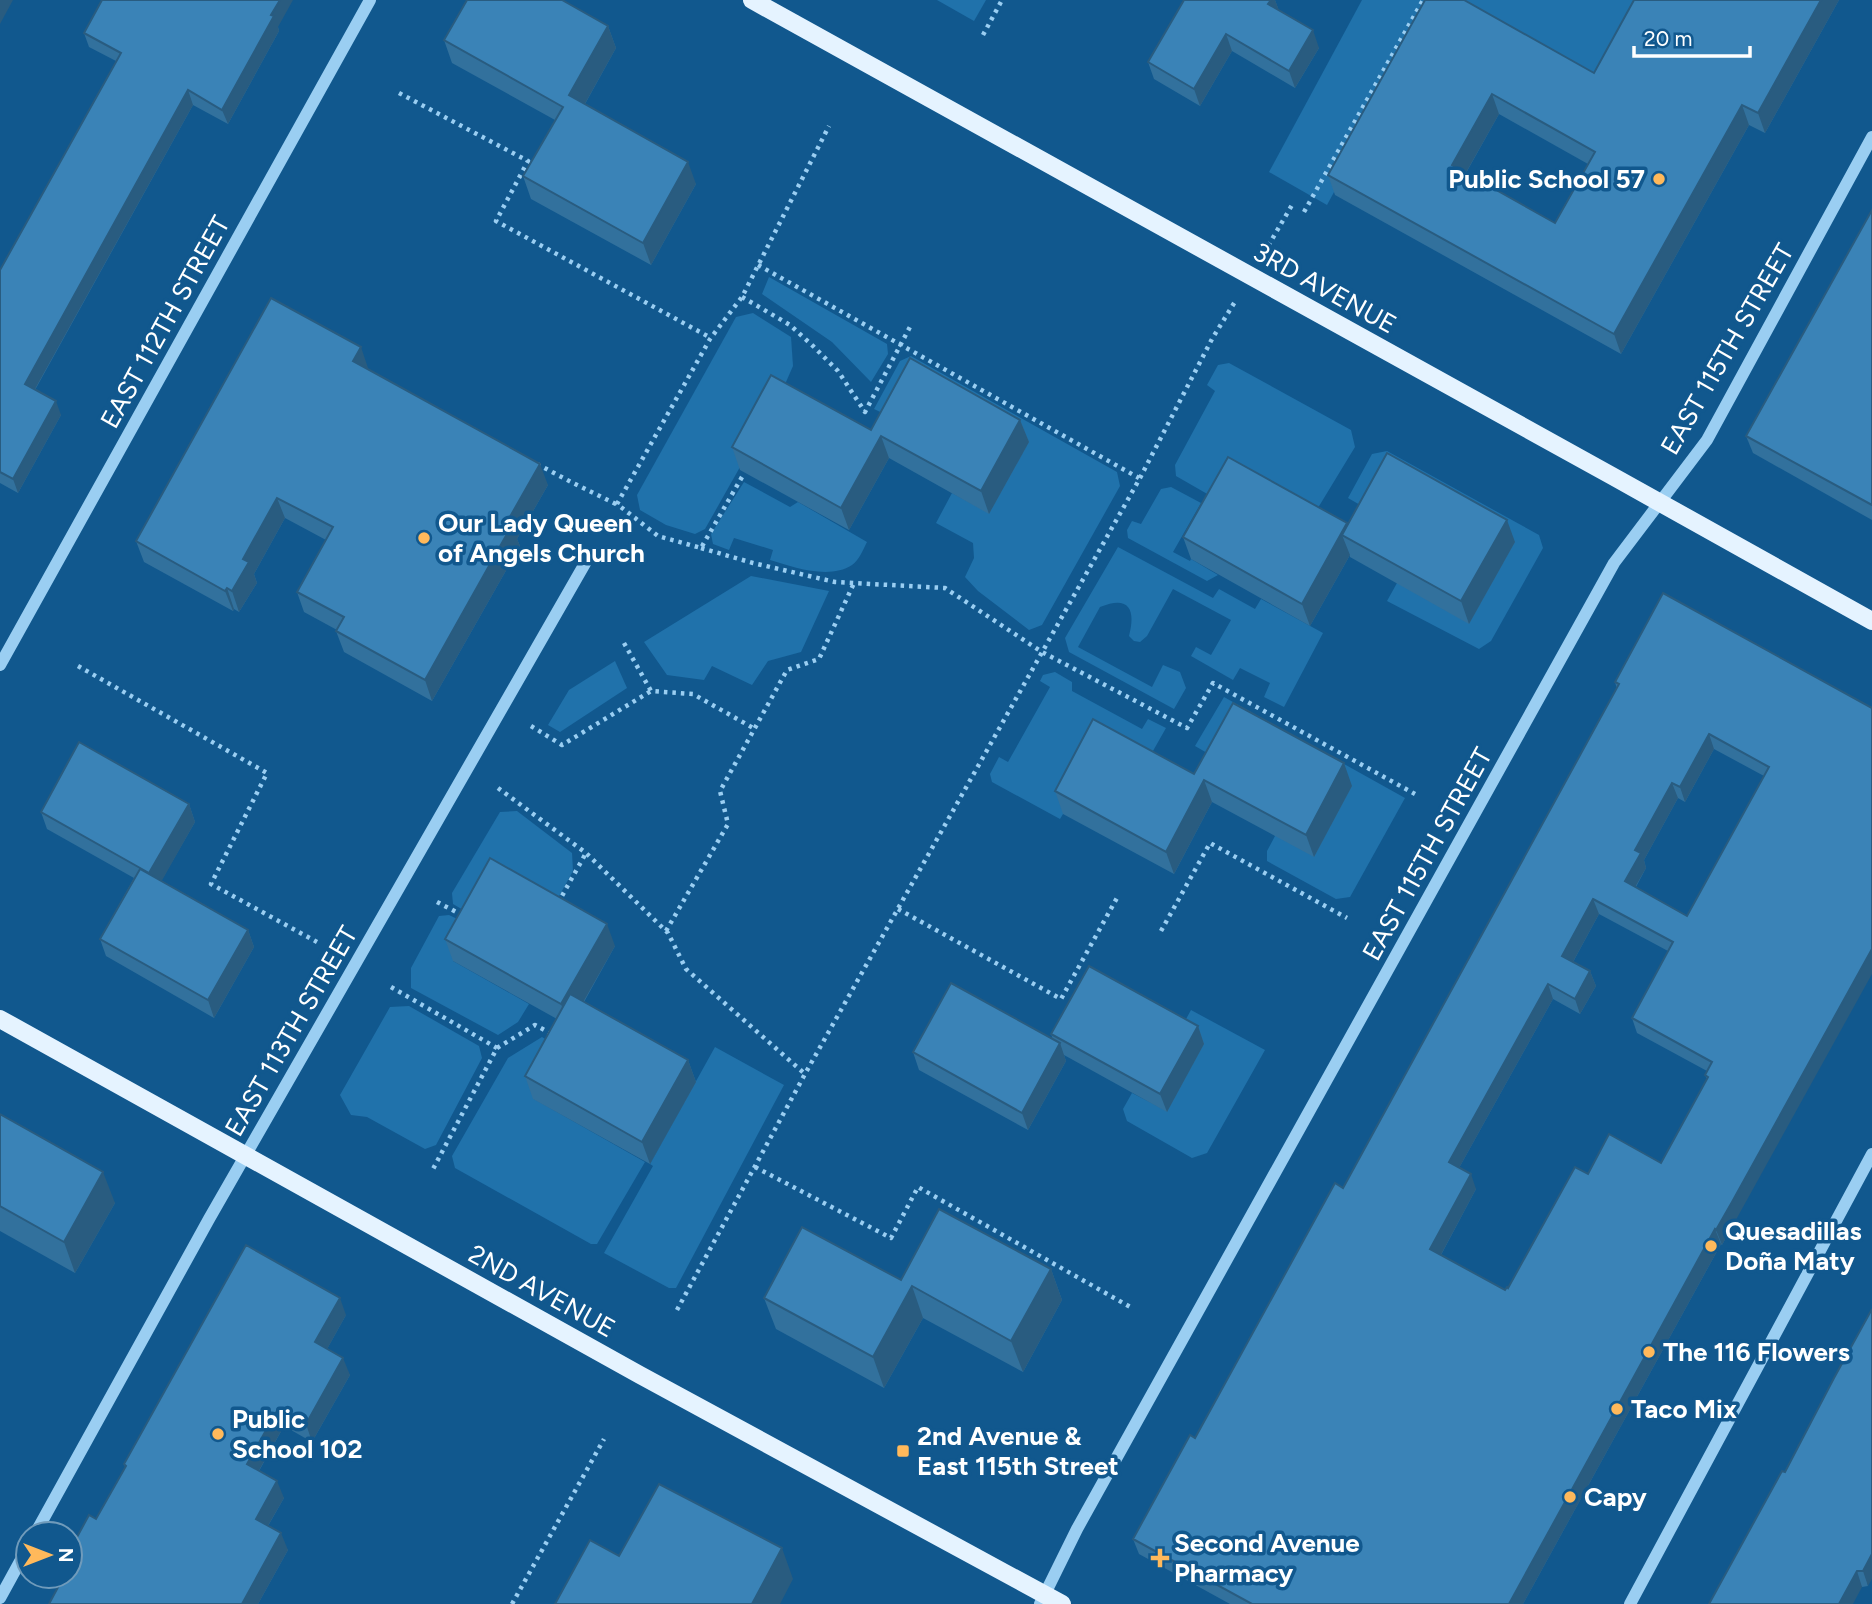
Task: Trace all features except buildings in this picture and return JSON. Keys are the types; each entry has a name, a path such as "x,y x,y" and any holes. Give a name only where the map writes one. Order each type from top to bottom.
{"main road":[{"name":"3RD AVENUE","path":"752,0 1872,621"},
{"name":"2ND AVENUE","path":"0,1019 1042,1599 1062,1604"}],"street":[{"name":"EAST 112TH STREET","path":"0,665 370,0"},
{"name":"EAST 115TH STREET","path":"1042,1599 1077,1529 1614,563 1707,440 1872,137"},
{"name":"EAST 113TH STREET","path":"43,1520 209,1219 591,553"},
{"path":"1630,1604 1872,1154"},
{"path":"0,1598 14,1572"}],"path":[{"path":"983,35 1002,0"},
{"path":"1304,212 1423,0"},
{"path":"398,93 528,161 496,221 711,338"},
{"path":"617,505 711,338 742,297 829,126"},
{"path":"677,1310 1140,478 1212,339 1292,205"},
{"path":"758,265 1140,478"},
{"path":"742,297 798,332 838,371 865,412 911,325"},
{"path":"536,463 617,505 658,536 835,582 945,588 1042,652 1187,729 1213,683 1415,794"},
{"path":"701,548 742,477"},
{"path":"666,931 728,824 720,791 788,670 819,659 855,583"},
{"path":"624,643 651,691"},
{"path":"78,666 267,773 211,884 317,942"},
{"path":"531,726 562,745 651,691 693,694 755,729"},
{"path":"498,788 586,853 666,931 685,969 806,1074"},
{"path":"1161,931 1210,843 1347,918"},
{"path":"547,897 558,903 586,853"},
{"path":"898,909 1061,999 1118,896"},
{"path":"437,902 472,921"},
{"path":"391,987 496,1048"},
{"path":"432,1171 496,1048 535,1025 555,1036"},
{"path":"755,1167 891,1238 918,1187 1132,1308"},
{"path":"512,1604 604,1439"}],"shaded area":[{"path":"937,0 986,0 974,21"},
{"path":"1362,0 1438,0 1327,205 1269,172"},
{"path":"1460,0 1642,0 1654,106"},
{"path":"769,277 887,344 888,354 871,382 832,342 762,294"},
{"path":"753,313 791,337 793,366 779,398 705,529 695,534 666,525 640,510 637,495 736,317"},
{"path":"911,356 1117,472 1120,486 1042,625 1029,630 978,591 965,577 974,558 973,543 936,523 952,493 989,513 897,420 874,409 900,361"},
{"path":"1229,363 1351,430 1355,447 1310,521 1216,499 1176,476 1175,465 1215,391 1207,385 1218,365"},
{"path":"1387,451 1539,535 1543,548 1491,641 1479,649 1387,601 1397,583 1374,513 1348,498 1372,454"},
{"path":"744,482 790,507 798,502 867,542 859,558 843,569 822,572 770,560 773,550 734,538 729,550 713,544 711,534"},
{"path":"1171,487 1201,503 1173,552 1218,575 1207,581 1128,538 1127,530 1132,521 1141,524 1161,489"},
{"path":"1118,547 1213,598 1219,589 1255,609 1261,599 1323,633 1284,707 1264,697 1270,683 1240,668 1233,680 1191,656 1196,647 1211,655 1231,620 1173,589 1147,636 1140,642 1129,636 1131,612 1124,604 1118,603 1100,607 1078,647 1152,687 1163,665 1180,672 1186,688 1174,709 1069,652 1065,638"},
{"path":"751,576 829,591 801,652 768,661 752,685 712,666 704,680 667,675 644,642"},
{"path":"615,661 627,688 560,732 548,725 569,690"},
{"path":"1055,672 1072,682 1072,691 1142,729 1148,719 1166,728 1145,765 1063,814 1060,819 992,782 990,774 999,757 1008,762 1050,687 1040,681 1043,675"},
{"path":"1224,697 1405,798 1350,897 1336,899 1267,861 1267,851 1275,836 1221,761 1195,746"},
{"path":"517,811 572,853 573,871 558,898 470,914 453,904 452,893 500,812"},
{"path":"449,915 472,926 453,961 529,1004 518,1022 498,1035 411,988 411,968 439,916"},
{"path":"409,1006 479,1046 482,1058 436,1145 425,1149 367,1117 351,1115 340,1095 390,1007"},
{"path":"1191,1010 1265,1050 1207,1153 1192,1158 1127,1121 1123,1109 1132,1093 1167,1111 1180,1030"},
{"path":"542,1037 561,1049 534,1099 645,1162 597,1244 591,1244 455,1168 452,1156 508,1058"},
{"path":"715,1047 784,1085 676,1288 669,1288 604,1253"}],"place":[{"name":"Public School 57","path":"1659,179"},
{"name":"Our Lady Queen of Angels Church","path":"424,538"},
{"name":"Quesadillas Doña Maty","path":"1711,1246"},
{"name":"The 116 Flowers","path":"1649,1352"},
{"name":"Taco Mix","path":"1617,1409"},
{"name":"Public School 102","path":"218,1434"},
{"name":"2nd Avenue & East 115th Street","path":"903,1451"},
{"name":"Capy","path":"1570,1497"},
{"name":"Second Avenue Pharmacy","path":"1160,1558"}]}
